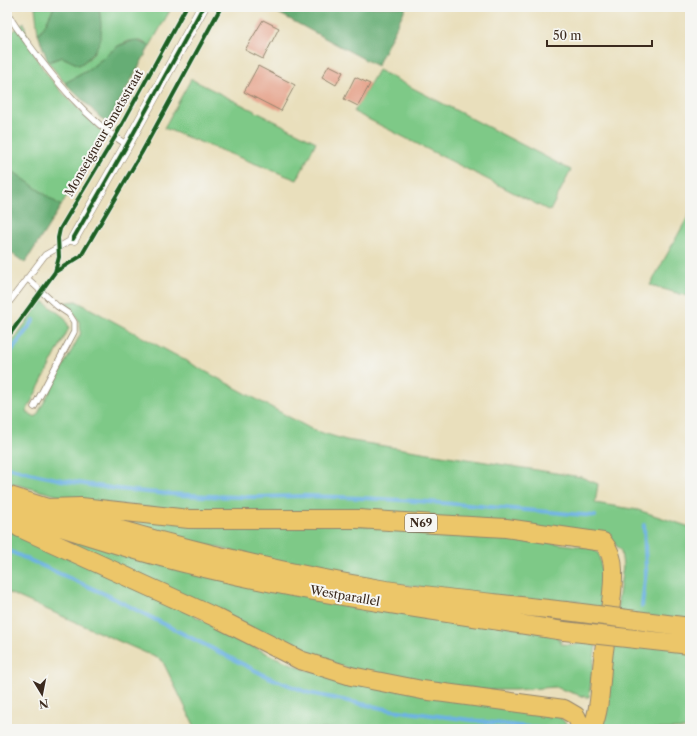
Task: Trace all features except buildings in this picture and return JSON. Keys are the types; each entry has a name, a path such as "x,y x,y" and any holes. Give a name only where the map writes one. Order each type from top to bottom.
{"main road":[{"name":"Westparallel","path":"7,495 46,508 191,550 257,565 387,590 690,626"},
{"name":"N69","path":"46,508 81,507 189,519 358,519 427,523 506,528 603,542 607,547 612,560 613,581 599,702 592,729"},
{"name":"Westparallel","path":"7,510 124,547 253,579 380,602 564,631 690,645"},
{"path":"7,518 20,528 216,617 300,660 351,676 422,690 564,709 576,716 582,729"}],"street":[{"name":"Monseigneur Smetsstraat","path":"73,239 128,145 202,7"}],"lane":[{"path":"8,14 42,63 66,91 107,132 128,145"},
{"path":"7,305 45,255 73,239"},
{"path":"27,278 57,306 69,314 74,322 74,332 34,407"}],"green space":[{"path":"35,7 54,7 44,27 38,34"},
{"path":"54,7 99,7 101,29 100,41 93,53 79,65 62,57 48,62 38,34 44,27"},
{"path":"99,7 172,7 150,46 141,41 129,41 118,46 87,71 65,83 48,62 62,57 79,65 93,54 99,40"},
{"path":"267,7 406,7 377,66"},
{"path":"24,22 28,39 43,69 66,96 103,133 61,206 7,167 7,37"},
{"path":"135,40 150,46 107,124 65,83 87,71 118,46"},
{"path":"378,70 571,170 550,211 354,112"},
{"path":"191,79 316,142 297,180 164,128"},
{"path":"7,167 61,206 25,263 7,250"},
{"path":"690,213 690,297 650,285"},
{"path":"40,299 65,318 69,328 26,412 36,417 80,335 80,324 76,316 61,303 76,301 313,430 346,440 581,477 598,484 595,503 638,510 690,527 690,697 687,702 690,712 690,729 600,729 623,566 621,551 615,544 220,515 74,500 7,482 7,349 35,310 33,309"},
{"path":"79,514 433,527 592,548 599,554 604,586 589,697 555,687 515,690 485,690 363,673 307,655 18,519 558,637 558,640 561,640 561,644 576,645 581,602 566,600 566,603 551,604 335,576"},
{"path":"7,529 143,589 270,655 307,670 559,716 571,729 196,729 162,660 7,592"}],"waterway":[{"path":"7,357 34,320"},
{"path":"7,467 65,481 153,493 243,497 342,497 595,516"},
{"path":"642,606 646,570 644,525"},
{"path":"7,550 107,595 268,677 309,693 391,710 544,729"}],"cycle path":[{"path":"55,272 59,257 58,238 60,229 115,137 186,7"},
{"path":"73,239 203,7"},
{"path":"7,338 55,272 81,256 142,152 221,7"}]}
